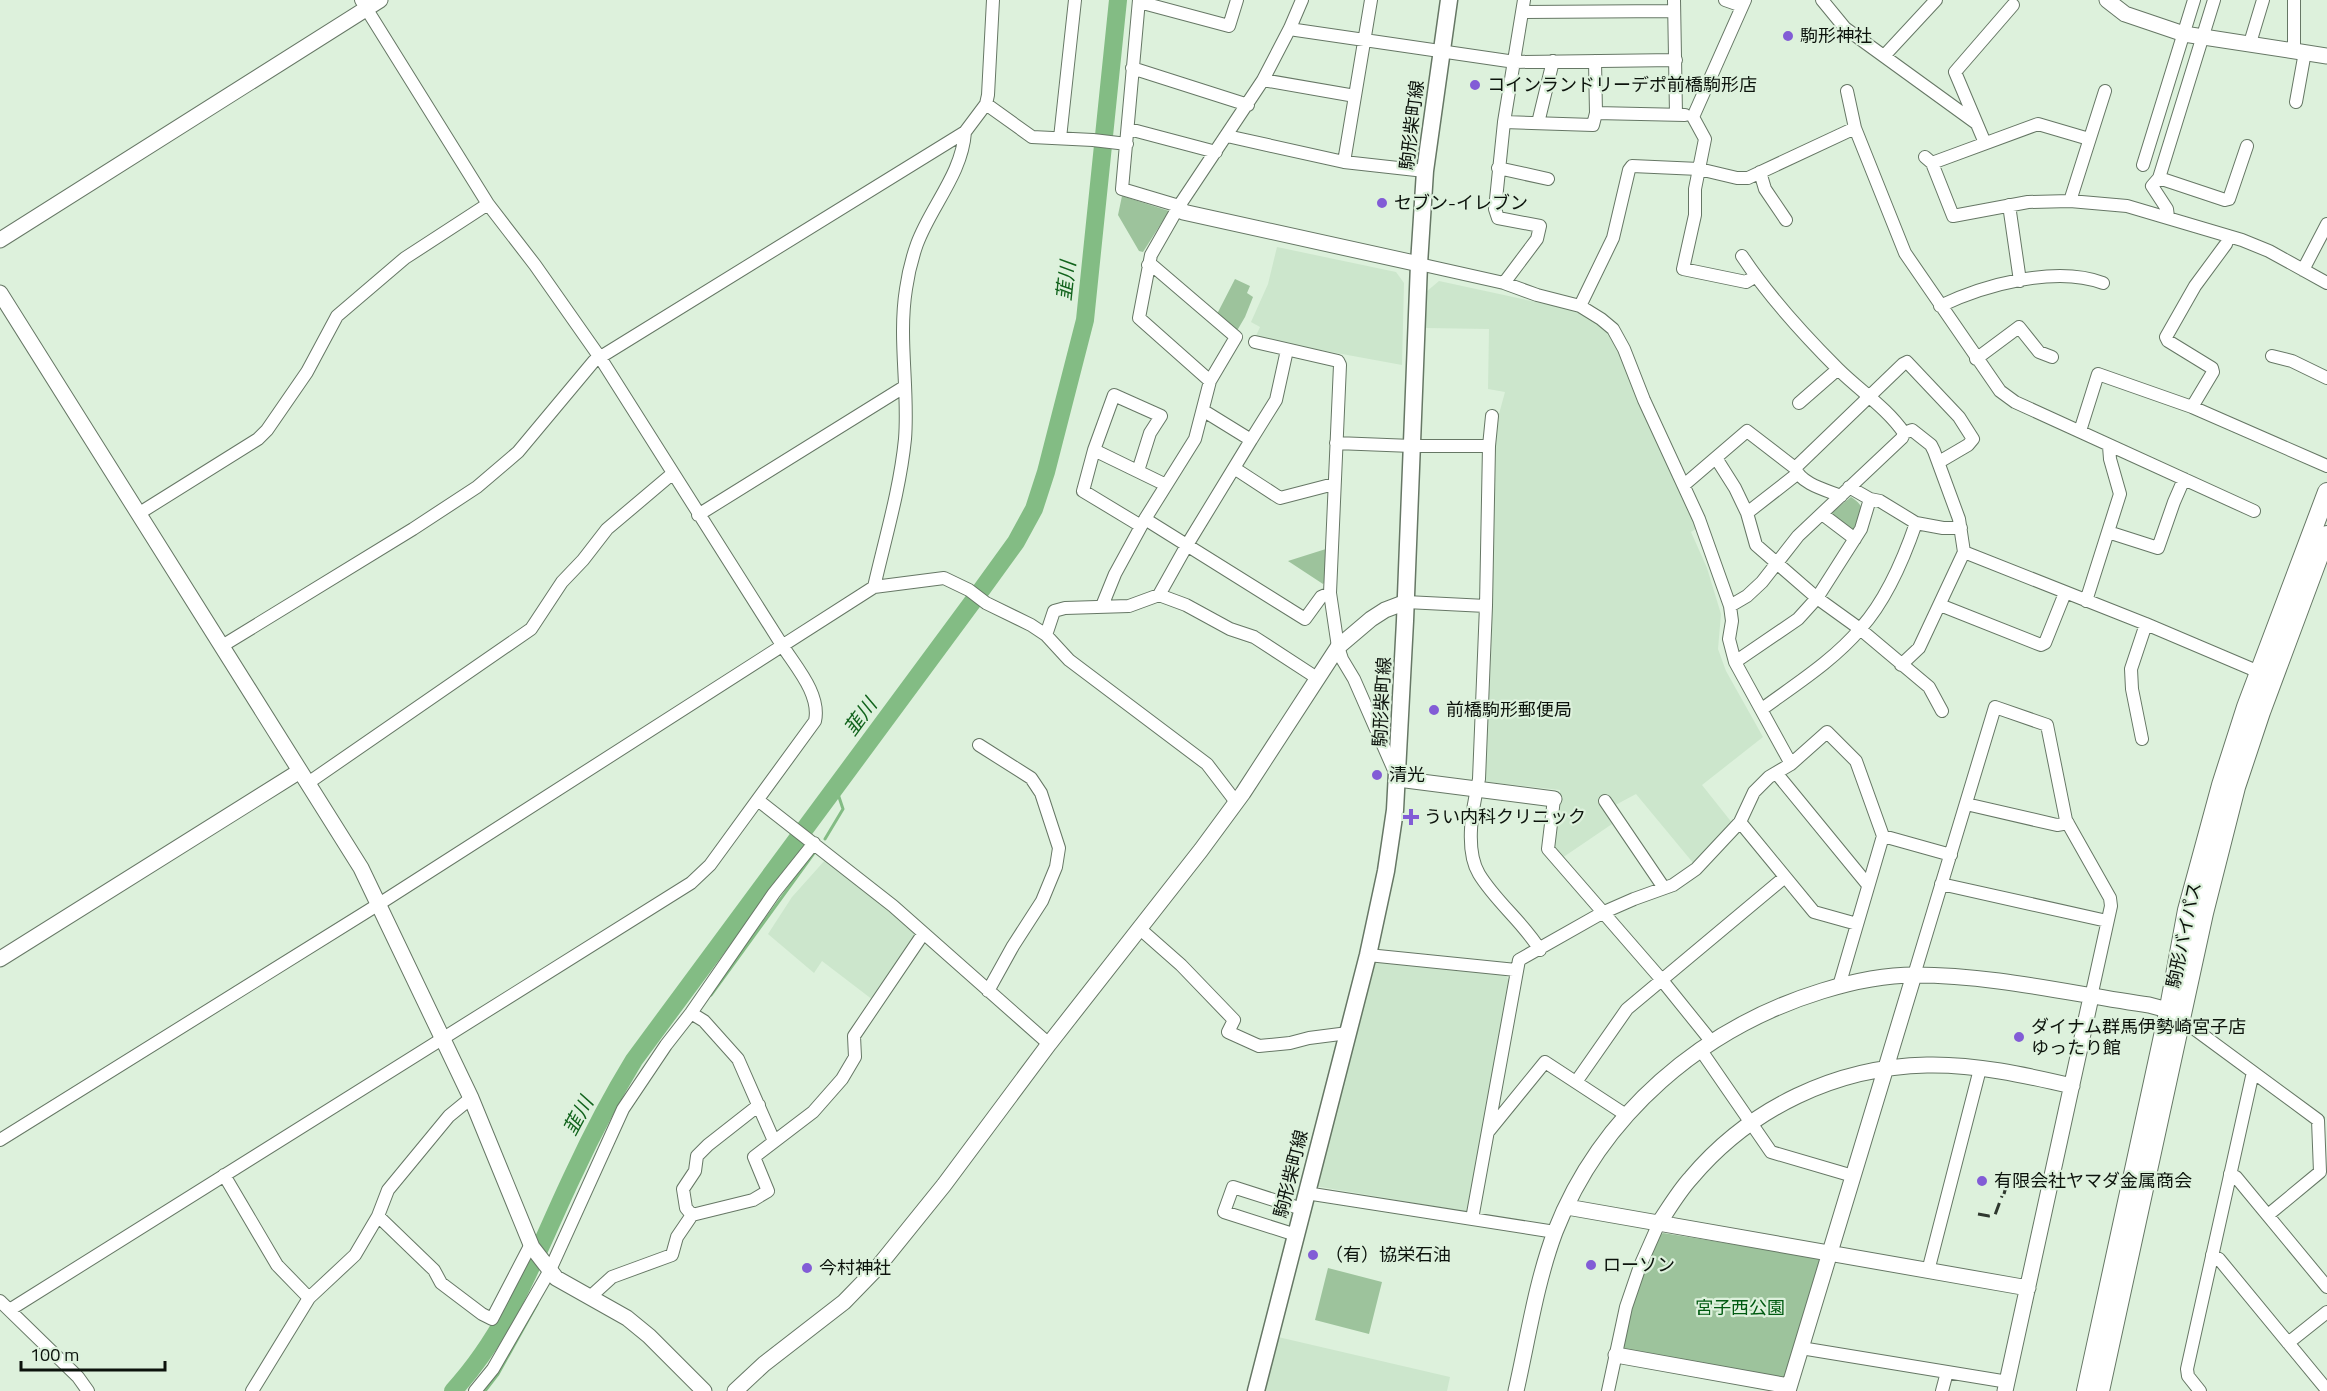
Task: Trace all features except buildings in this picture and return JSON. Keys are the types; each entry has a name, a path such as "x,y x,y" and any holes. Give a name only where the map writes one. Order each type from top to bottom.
{"main road":[{"name":"駒形柴町線","path":"1256,1391 1368,956 1386,871 1398,779 1419,264 1425,171 1449,0"},
{"name":"駒形バイパス","path":"2100,1391 2175,1016 2193,888 2221,785 2259,672 2327,492"},
{"name":"駒形バイパス","path":"2086,1391 2175,1016 2236,787 2261,712 2327,535"}],"street":[{"path":"0,240 363,4 380,0"},
{"path":"222,646 477,487 518,452 590,365 965,132 986,104 993,0"},
{"path":"1060,138 1075,0"},
{"path":"1237,0 1229,26 1139,1 1129,129 1121,143 1122,189 1179,206 1183,212 1504,283 1537,295 1580,306 1601,319 1619,339 1644,400 1699,519 1730,606 1732,621 1729,639 1736,662 1791,764"},
{"path":"1210,381 1139,318 1148,265 1151,255 1179,206 1263,80 1302,0"},
{"path":"1344,162 1371,0"},
{"path":"1693,117 1744,3 1725,0"},
{"path":"1822,0 1845,28 1976,123"},
{"path":"1884,56 1936,0"},
{"path":"2107,0 2125,14 2184,34 2327,56"},
{"path":"2142,165 2194,0"},
{"path":"2168,217 2167,209 2152,186 2159,178 2214,0"},
{"path":"2250,43 2263,0"},
{"path":"2294,0 2300,51 2296,102"},
{"path":"11,1309 691,883 710,865 759,801 813,726 817,713 810,691 782,645 601,359 535,265 488,204 363,4"},
{"path":"1984,144 1955,72 2013,5"},
{"path":"1504,283 1537,239 1540,226 1498,218 1495,209 1504,122 1523,6 1674,6 1676,114"},
{"path":"1290,28 1515,62 1676,60"},
{"path":"1538,123 1553,61"},
{"path":"1504,122 1593,125 1596,113 1596,61"},
{"path":"1132,68 1248,105"},
{"path":"1263,80 1355,96"},
{"path":"1847,91 1856,128 1905,254 1995,385 2008,397 2109,446 2254,511"},
{"path":"2070,201 2105,91"},
{"path":"986,104 1032,137 1121,143"},
{"path":"1596,113 1676,114 1693,117"},
{"path":"1693,117 1705,139 1695,189 1695,215 1683,269 1746,282 1756,276"},
{"path":"2089,139 2038,124 1984,144 1929,160 1953,216 2008,205 2070,201 2119,205 2168,217 2270,251 2327,283"},
{"path":"1580,306 1613,238 1629,170 1632,166 1699,169 1737,178 1748,178 1856,128"},
{"path":"1129,129 1216,153"},
{"path":"874,587 905,438 902,330 906,288 917,243 954,173 964,144 965,132"},
{"path":"1227,136 1344,162 1425,171"},
{"path":"2159,178 2225,200 2229,199 2247,146"},
{"path":"1498,168 1548,179"},
{"path":"1760,172 1765,189 1786,220"},
{"path":"138,514 258,439 267,430 307,372 337,316 405,258 488,204"},
{"path":"2008,205 2020,281"},
{"path":"2303,270 2327,224"},
{"path":"2192,407 2213,372 2212,368 2168,341 2166,337 2195,286 2226,244 2229,236"},
{"path":"1742,256 1756,276 1838,369 1870,397 1904,433"},
{"path":"1102,606 1115,574 1143,522 1196,439 1210,381 1236,337 1153,266 1148,265"},
{"path":"1940,306 1971,293 2020,281 2055,277 2081,278 2103,283"},
{"path":"0,293 356,860 471,1098 532,1245 556,1278 627,1318 649,1336 704,1391"},
{"path":"1976,359 2019,327 2039,352 2052,357"},
{"path":"1256,342 1338,361 1340,365 1330,593 1338,647 1398,779 1554,799 1548,849 1661,979 1706,1045 1771,1152 1852,1176"},
{"path":"1159,595 1186,545 1276,400 1287,350"},
{"path":"2272,357 2292,361 2327,378"},
{"path":"1747,513 1796,471 1903,364 1911,364 1959,417 1973,439 1968,446 1939,462"},
{"path":"1799,403 1838,369"},
{"path":"2080,431 2098,374 2192,407 2327,466"},
{"path":"698,515 904,387"},
{"path":"1137,471 1150,434 1161,416 1114,395 1094,450 1083,491 1186,545 1305,620 1322,597 1330,593"},
{"path":"1204,411 1251,440"},
{"path":"1492,416 1489,446 1486,606 1479,779 1472,847 1480,876 1540,950"},
{"path":"1730,606 1755,588 1798,536 1902,438 1904,433 1912,430 1928,443 1939,462 1961,528 1964,552 1919,648 1901,665"},
{"path":"1684,485 1747,431 1810,484 1880,501 1916,523 1943,528 1961,528"},
{"path":"1336,443 1489,446"},
{"path":"2086,601 2120,494 2110,459 2109,446"},
{"path":"1094,450 1166,485"},
{"path":"1716,458 1735,488 1747,513 1756,545 1817,598 1860,629 1929,687 1942,711"},
{"path":"1234,468 1280,498 1334,484"},
{"path":"0,959 304,777 531,629 562,582 607,529 672,474"},
{"path":"2108,532 2158,548 2184,479"},
{"path":"1736,662 1798,619 1817,598 1861,529 1870,499"},
{"path":"1822,514 1855,539"},
{"path":"1762,709 1821,666 1860,629 1892,577 1916,523"},
{"path":"1964,552 2146,624 2259,672"},
{"path":"0,1140 379,904 874,587 944,578 969,590 986,603 1031,625 1046,635 1069,660 1207,764 1236,802"},
{"path":"1940,605 2041,645 2045,643 2065,592"},
{"path":"1046,635 1054,611 1129,606 1159,595 1186,605 1230,629 1254,637 1317,678"},
{"path":"735,1391 764,1364 844,1302 877,1268 944,1185 1049,1044 1236,802 1338,647 1371,619 1385,610 1406,602 1486,606"},
{"path":"2142,739 2132,689 2131,669 2146,624"},
{"path":"1616,1355 1788,1389 1995,707 2048,725 2065,816 2110,898 2091,997 2007,1386 1947,1371 1801,1348"},
{"path":"1472,1219 1519,960 1602,913 1673,885 1696,869 1740,822 1754,792 1769,777 1791,764 1827,732 1856,761 1883,836 1839,986"},
{"path":"979,745 1031,778 1041,793 1059,848 1056,867 1042,901 988,991"},
{"path":"1777,774 1868,885"},
{"path":"759,801 893,906 1049,1044"},
{"path":"1605,801 1665,888"},
{"path":"1966,804 2057,825 2068,823"},
{"path":"1740,822 1814,912 1857,924"},
{"path":"1883,836 1950,855"},
{"path":"475,1391 493,1369 549,1269 623,1109 811,842"},
{"path":"1576,1082 1627,1009 1785,877"},
{"path":"1941,884 2107,921"},
{"path":"1139,928 1181,965 1234,1020 1228,1032 1234,1036 1259,1046 1348,1033"},
{"path":"590,1297 612,1277 672,1255 677,1237 692,1215 753,1200 768,1191 754,1157 813,1112 850,1068 855,1056 854,1036 923,934"},
{"path":"1368,956 1516,970"},
{"path":"1516,1391 1543,1269 1555,1233 1590,1165 1626,1115 1668,1074 1706,1045 1771,1009 1839,986 1914,975 1989,980 2149,1005 2175,1016 2315,1117 2320,1127 2320,1172 2268,1215"},
{"path":"691,1013 704,1021 738,1059 774,1141"},
{"path":"1487,1134 1545,1062 1626,1115"},
{"path":"1608,1391 1626,1307 1659,1223 1690,1178 1751,1122 1800,1094 1830,1081 1886,1069 1927,1065 1980,1069 2072,1086"},
{"path":"1928,1271 1980,1069"},
{"path":"2200,1391 2188,1376 2187,1369 2253,1072"},
{"path":"252,1391 309,1298 355,1255 378,1216 388,1190 449,1116 471,1098"},
{"path":"692,1215 686,1208 683,1189 695,1171 697,1156 708,1144 759,1105"},
{"path":"2230,1174 2236,1177 2327,1287"},
{"path":"224,1175 277,1265 309,1298"},
{"path":"1296,1235 1224,1212 1233,1187 1304,1201 1472,1219 1555,1233"},
{"path":"1567,1207 2028,1288"},
{"path":"378,1216 434,1270 441,1283 482,1314 492,1318 532,1245"},
{"path":"2212,1255 2219,1259 2327,1390"},
{"path":"0,1301 11,1309 78,1377 88,1391"},
{"path":"2288,1343 2327,1312"},
{"path":"1942,1391 1947,1371"}],"shaded area":[{"path":"1277,247 1396,272 1404,283 1402,365 1255,338 1260,327 1251,322 1268,284"},
{"path":"1439,281 1582,312 1613,335 1697,528 1691,532 1707,568 1721,614 1718,649 1726,671 1763,737 1702,785 1733,824 1694,864 1636,794 1606,810 1615,822 1562,858 1554,846 1560,790 1486,782 1484,778 1491,660 1496,445 1499,414 1505,392 1488,389 1489,329 1425,328 1426,292"},
{"path":"826,859 885,906 915,934 915,939 873,1000 822,961 814,973 768,934 792,897"},
{"path":"1374,961 1503,972 1511,983 1468,1212 1315,1186"},
{"path":"1278,1337 1450,1377 1447,1391 1264,1391"}],"green space":[{"path":"1122,196 1169,211 1143,252 1139,251 1118,215"},
{"path":"1235,279 1250,286 1247,293 1253,297 1238,329 1233,330 1216,316"},
{"path":"1851,497 1862,508 1862,516 1857,531 1851,532 1833,519 1831,513"},
{"path":"1329,548 1327,579 1323,584 1288,561"},
{"name":"宮子西公園","path":"1663,1233 1818,1258 1820,1262 1786,1375 1781,1379 1627,1351 1623,1347 1637,1290 1659,1236"},
{"path":"1328,1268 1382,1282 1369,1334 1315,1320"}],"waterway":[{"name":"韮川","path":"453,1391 473,1367 507,1314 588,1144 634,1060 982,589 1016,542 1034,509 1046,472 1085,320 1118,0"},
{"path":"825,839 843,809 836,788"},
{"path":"711,995 814,853"},
{"path":"485,1391 498,1374 537,1304"}],"railway":[{"path":"2004,1194 2007,1183"},
{"path":"1978,1214 1995,1215 2002,1196"}],"place":[{"name":"駒形神社","path":"1788,36"},
{"name":"コインランドリーデポ前橋駒形店","path":"1475,85"},
{"name":"セブン-イレブン","path":"1382,203"},
{"name":"前橋駒形郵便局","path":"1434,710"},
{"name":"清光","path":"1377,775"},
{"name":"うい内科クリニック","path":"1411,817"},
{"name":"ダイナム群馬伊勢崎宮子店 ゆったり館","path":"2019,1037"},
{"name":"有限会社ヤマダ金属商会","path":"1982,1181"},
{"name":"（有）協栄石油","path":"1313,1255"},
{"name":"ローソン","path":"1591,1265"},
{"name":"今村神社","path":"807,1268"}]}
